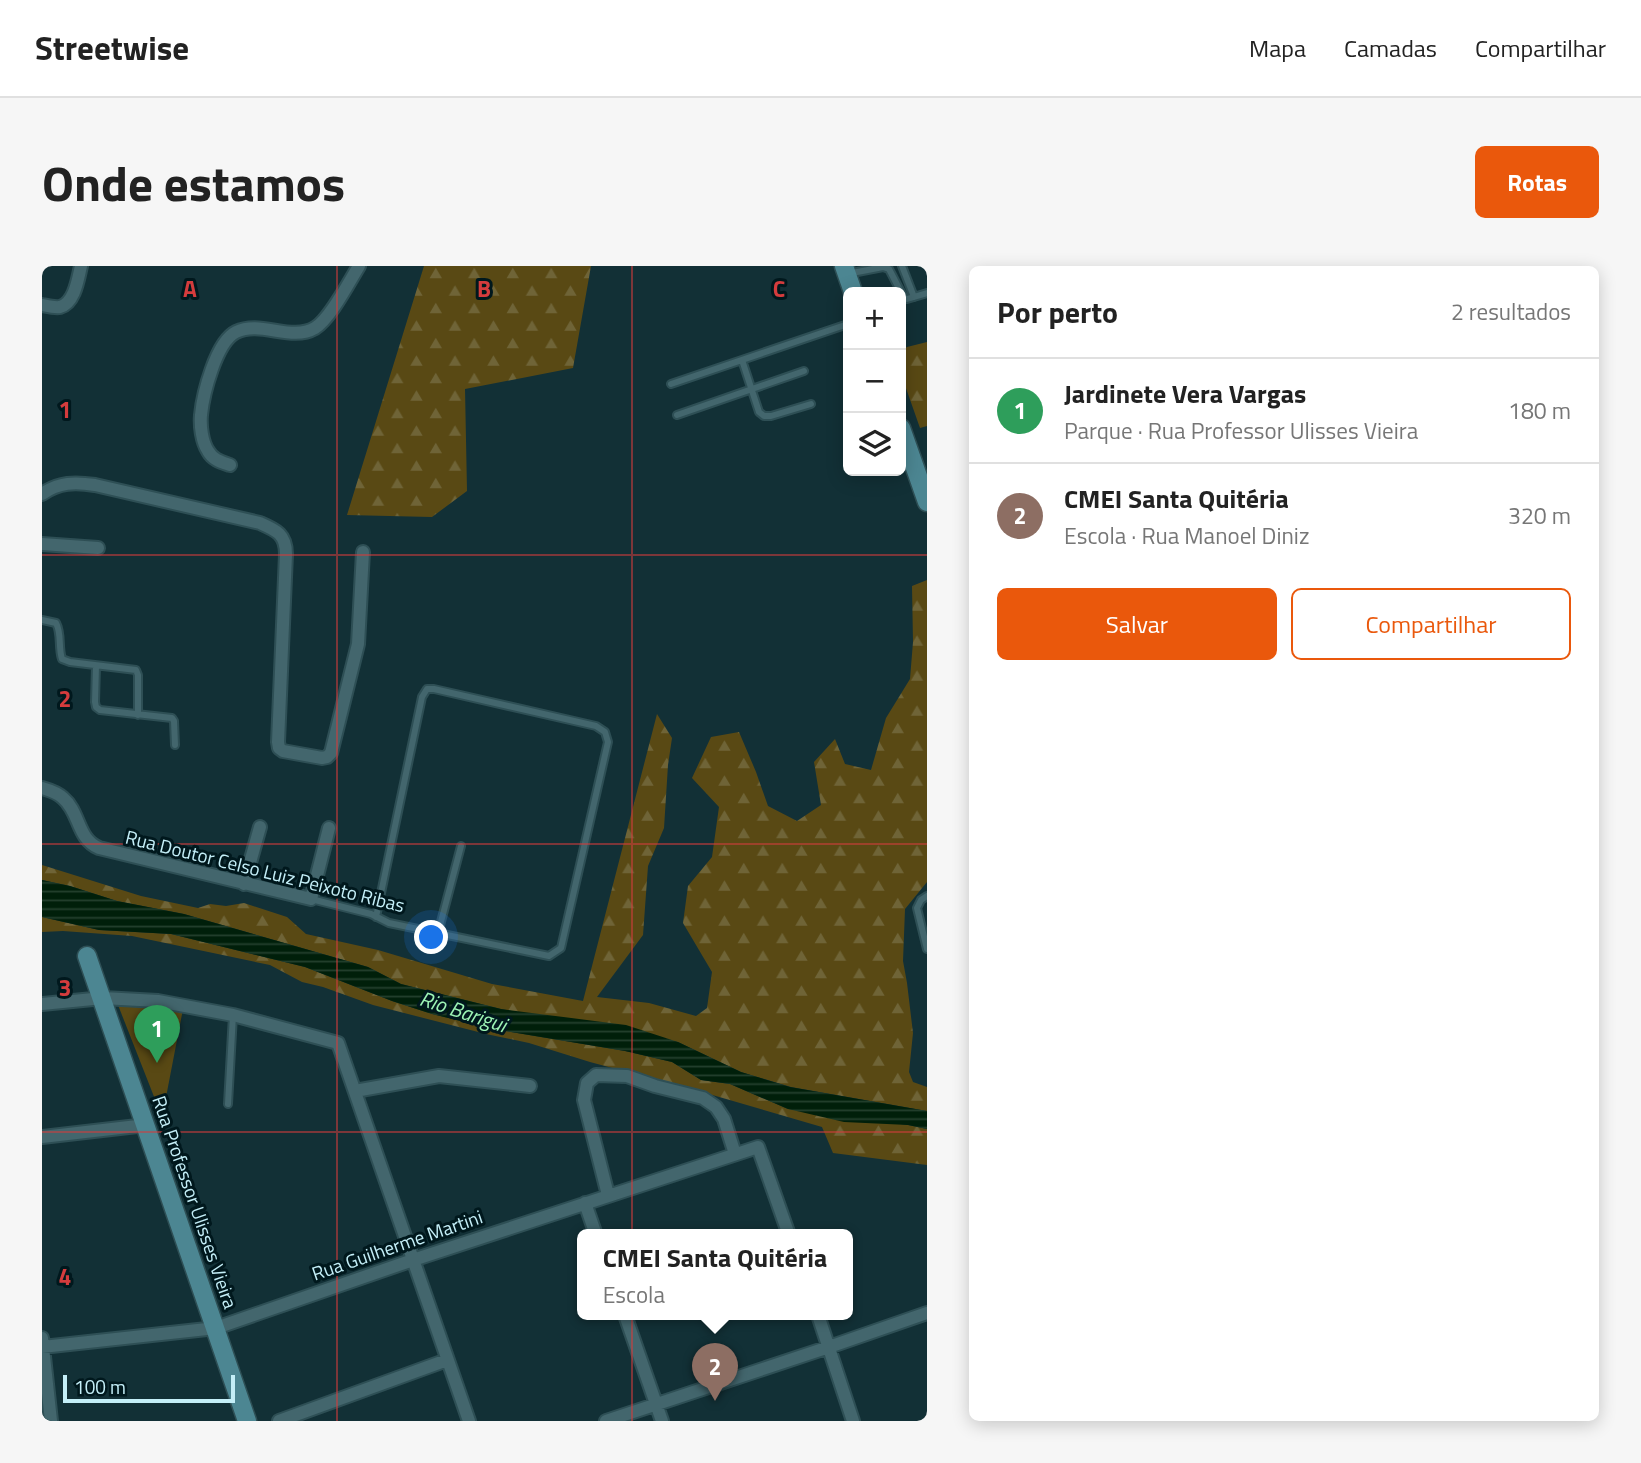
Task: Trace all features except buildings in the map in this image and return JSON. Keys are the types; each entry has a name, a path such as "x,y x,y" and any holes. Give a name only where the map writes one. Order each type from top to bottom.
{"street":[{"path":"42,305 64,305 74,292 81,266"},
{"path":"230,465 214,459 207,450 201,417 210,376 228,337 251,328 298,332 316,327 323,321 359,266"},
{"path":"845,270 851,287"},
{"path":"906,442 927,502"},
{"path":"42,494 71,483 95,485 112,489 132,499 157,499 260,523 284,538 286,545 278,742 283,751 322,758 331,753 358,644 363,552"},
{"path":"42,544 98,548"},
{"name":"Rua Doutor Celso Luiz Peixoto Ribas","path":"42,788 63,797 83,834 93,846 310,899"},
{"path":"244,884 260,827"},
{"path":"310,899 329,828"},
{"name":"Rua Professor Ulisses Vieira","path":"87,956 247,1421"},
{"path":"42,1004 103,998 158,1001 233,1015 338,1044 468,1421"},
{"path":"608,1195 584,1101 587,1083 596,1075 628,1076 703,1098 716,1107 724,1119 735,1154"},
{"path":"355,1091 439,1076 530,1086"},
{"path":"42,1137 146,1125"},
{"name":"Rua Guilherme Martini","path":"42,1344 216,1328 758,1147 787,1229"},
{"path":"585,1203 594,1229"},
{"path":"606,1421 927,1313"},
{"path":"627,1320 662,1421"},
{"path":"820,1320 853,1421"},
{"path":"42,1344 51,1421"},
{"path":"279,1421 447,1360"}],"lane":[{"path":"902,266 914,298"},
{"path":"845,270 883,267 889,269 904,298 914,298 927,293"},
{"path":"671,384 843,326"},
{"path":"742,360 759,412 764,416 811,404"},
{"path":"677,415 804,371"},
{"path":"42,620 56,623 62,659 135,670 138,675 138,715"},
{"path":"96,666 96,707 100,710 172,718 175,745"},
{"name":"Rua Doutor Celso Luiz Peixoto Ribas","path":"310,899 376,916 389,923 549,956 561,948 608,741 605,732 596,726 427,689 422,697 376,916"},
{"path":"438,933 461,846"},
{"path":"927,896 917,908 927,949"},
{"path":"228,1104 233,1015"}],"green space":[{"path":"424,266 591,266 573,368 465,389 467,491 432,517 347,515"},
{"path":"927,342 927,426 920,428 906,388 907,347"},
{"path":"927,580 927,882 905,909 903,961 913,1033 909,1072 913,1082 927,1087 927,1111 791,1087 741,1072 678,1042 501,1009 401,984 368,967 184,914 117,901 42,880 42,865 141,896 198,908 210,904 226,906 244,903 287,917 306,934 378,950 492,984 583,1001 657,714 672,738 664,828 648,866 643,935 597,997 649,1003 696,1016 707,1008 712,972 683,923 688,886 712,857 719,807 692,778 711,737 739,732 768,806 797,821 821,805 814,762 835,739 845,764 871,770 886,718 910,679 913,642 912,586"},
{"path":"42,917 99,930 171,934 305,967 432,1014 493,1029 625,1051 672,1062 701,1080 730,1084 788,1109 927,1129 927,1165 833,1153 822,1127 529,1043 373,1005 302,982 270,965 132,936 42,932"},
{"path":"118,1005 183,1009 162,1118 162,1117"}],"water":[{"name":"Rio Barigui","path":"42,880 117,901 184,914 368,967 401,984 501,1009 626,1025 678,1042 741,1072 790,1087 927,1111 927,1129 908,1125 844,1122 788,1109 730,1084 701,1080 672,1062 625,1051 493,1029 432,1014 305,967 171,934 99,930 42,917"}],"place":[{"name":"Jardinete Vera Vargas","path":"157,1063"},
{"name":"CMEI Santa Quitéria","path":"715,1401"}]}
